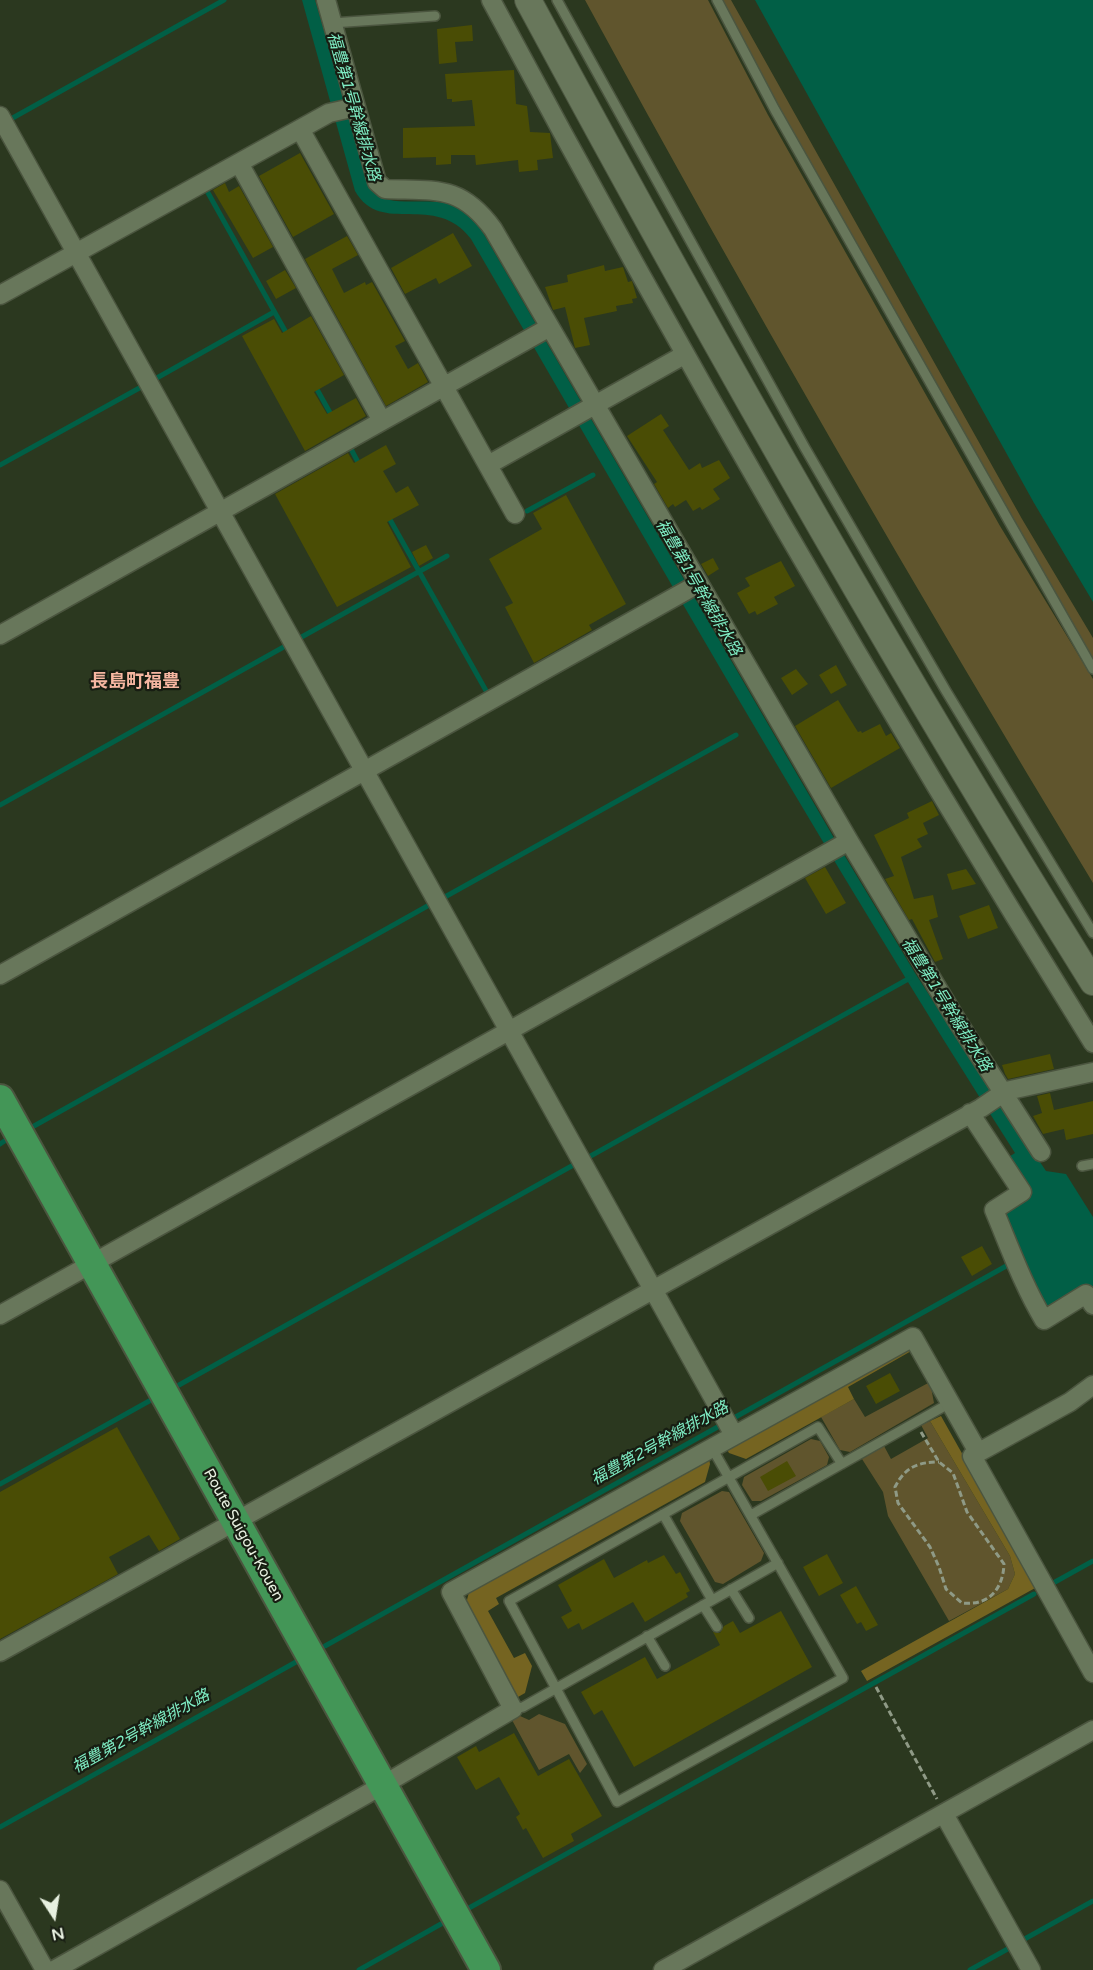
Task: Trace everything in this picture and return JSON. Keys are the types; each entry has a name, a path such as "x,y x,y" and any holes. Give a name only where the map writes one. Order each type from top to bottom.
{"main road":[{"name":"Route Suigou-Kouen","path":"0,1099 486,1970"}],"street":[{"path":"326,0 354,107 377,182 385,189 454,194 469,202 494,229 548,328 847,842 1002,1094 1041,1152"},
{"path":"491,0 684,355 932,782 1093,1043"},
{"path":"528,0 711,333 888,642 994,823 1093,982"},
{"path":"0,295 329,113 354,107"},
{"path":"0,116 730,1428"},
{"path":"300,129 515,514"},
{"path":"240,162 382,421"},
{"path":"0,635 548,328"},
{"path":"488,465 684,355"},
{"path":"0,975 696,585"},
{"path":"0,1314 847,842"},
{"path":"0,1652 654,1290 1002,1094 1093,1072"},
{"path":"976,1110 1022,1192 994,1210 1019,1269 1023,1285 1044,1320 1086,1294 1093,1305"},
{"path":"54,1970 383,1785 513,1709 452,1592 712,1448 730,1428 913,1336 978,1452"},
{"path":"1093,1385 1070,1402 972,1456 1093,1673"},
{"path":"663,1970 1093,1730"},
{"path":"944,1813 1031,1970"},
{"path":"0,1890 45,1970"}],"lane":[{"path":"557,0 811,458 945,691 1093,933"},
{"path":"717,0 775,110 1093,669"},
{"path":"332,23 435,16"},
{"path":"1082,1166 1093,1164"},
{"path":"751,1515 950,1403"},
{"path":"712,1448 729,1477 751,1515 843,1677 617,1802 509,1601 663,1514 729,1477 818,1427 842,1464"},
{"path":"663,1514 712,1600"},
{"path":"513,1709 523,1707 778,1563"},
{"path":"731,1589 749,1618"},
{"path":"703,1605 717,1627"},
{"path":"647,1636 665,1666"}],"path":[{"path":"916,1422 939,1462 953,1473 967,1512 1004,1564 1000,1586 992,1596 980,1602 962,1603 946,1589 930,1547 898,1503 895,1487 907,1470 922,1462 939,1462"},
{"path":"876,1687 944,1813"}],"shaded area":[{"path":"302,0 315,0 371,190 389,200 448,203 468,215 482,231 834,838 915,973 1026,1145 1028,1144 1046,1171 1066,1174 1093,1217 1093,1297 1045,1314 1000,1212 1029,1193 1007,1158 1015,1153 806,813 471,239 457,225 441,218 379,211 366,204 355,191"},
{"path":"585,0 708,0 768,115 1000,526 1093,679 1093,883 834,444"},
{"path":"722,0 731,0 1022,519 1093,638 1093,660 778,106"},
{"path":"755,0 1093,0 1093,602 1034,503"},
{"path":"905,1349 913,1350 848,1387 854,1399 746,1459 729,1453 726,1448"},
{"path":"930,1382 934,1403 850,1452 840,1450 821,1417 854,1399 865,1417"},
{"path":"941,1416 1037,1587 867,1681 861,1671 1008,1589 1015,1574 1010,1556 930,1421"},
{"path":"930,1421 1010,1556 1015,1574 1008,1589 949,1621 888,1516 883,1492 862,1459 884,1446 891,1459 928,1438 921,1425"},
{"path":"811,1439 820,1441 829,1457 827,1465 761,1501 752,1501 742,1485 744,1477"},
{"path":"709,1458 710,1464 705,1482 496,1598 499,1604 488,1611 514,1658 525,1653 532,1666 525,1693 518,1697 466,1604 469,1592"},
{"path":"722,1491 729,1492 764,1553 761,1561 723,1584 715,1582 680,1521 682,1513"},
{"path":"539,1714 565,1724 587,1764 580,1773 569,1754 539,1770 512,1720 520,1716 529,1720"}],"building":[{"path":"472,25 473,41 455,42 457,62 439,64 437,29"},
{"path":"514,70 516,104 527,106 530,132 550,133 553,158 537,160 538,170 519,172 518,160 476,165 475,155 451,155 451,164 436,165 436,157 403,158 403,128 475,126 472,100 452,102 452,99 447,99 445,74"},
{"path":"300,153 334,214 293,237 259,176"},
{"path":"225,183 229,192 239,186 273,247 253,258 213,190"},
{"path":"453,233 472,266 439,284 436,278 405,294 391,268"},
{"path":"347,236 358,255 332,269 344,293 365,282 366,285 372,282 405,341 395,346 408,369 418,363 428,382 386,406 305,259"},
{"path":"604,265 605,271 623,267 628,282 632,281 637,298 632,299 633,303 616,306 617,311 584,318 590,345 575,348 565,307 553,310 545,287 568,282 567,275"},
{"path":"285,270 296,288 276,299 266,281"},
{"path":"311,316 344,375 314,392 327,414 356,398 366,416 305,451 242,336 274,319 282,333"},
{"path":"661,414 669,426 663,430 689,470 700,463 702,468 719,460 730,478 713,489 720,499 702,510 700,507 693,511 686,500 675,507 673,504 668,508 654,484 657,482 627,436"},
{"path":"386,445 396,464 383,471 396,493 408,486 419,505 387,522 411,567 337,607 275,494 348,453 354,463"},
{"path":"566,495 626,604 589,625 592,630 534,663 505,607 513,603 489,559 542,529 533,513"},
{"path":"426,545 433,558 419,566 412,552"},
{"path":"713,558 719,569 708,576 701,564"},
{"path":"781,561 795,586 774,597 778,604 757,615 755,611 749,614 737,593 750,586 745,578"},
{"path":"836,665 847,685 831,694 819,675"},
{"path":"796,669 808,684 792,695 781,678"},
{"path":"838,700 858,732 862,733 880,724 886,736 891,733 900,748 831,788 795,726"},
{"path":"932,801 939,815 923,823 928,834 917,839 922,847 901,857 914,899 933,895 938,917 929,920 943,959 935,962 912,919 909,920 885,879 894,876 874,835 909,818 907,813"},
{"path":"825,867 846,903 826,914 805,878"},
{"path":"966,869 976,884 952,890 947,874"},
{"path":"989,905 998,928 968,939 959,916"},
{"path":"1050,1054 1054,1069 1008,1079 1002,1065"},
{"path":"1050,1093 1054,1110 1093,1101 1093,1134 1066,1140 1064,1129 1043,1134 1033,1116 1042,1113 1037,1096"},
{"path":"982,1246 992,1264 972,1276 961,1257"},
{"path":"890,1373 900,1391 876,1404 866,1386"},
{"path":"117,1427 180,1539 159,1551 149,1535 109,1557 118,1574 0,1639 0,1492"},
{"path":"787,1461 796,1476 768,1491 760,1477"},
{"path":"827,1554 843,1583 819,1596 803,1567"},
{"path":"664,1555 676,1574 680,1572 690,1591 686,1593 688,1597 645,1622 633,1602 582,1630 579,1623 568,1629 561,1617 572,1611 558,1585 604,1559 614,1578 647,1560 648,1563"},
{"path":"856,1586 878,1625 866,1631 861,1622 857,1624 840,1595"},
{"path":"781,1611 812,1667 634,1767 602,1710 594,1715 581,1692 645,1657 657,1679 720,1645 713,1632 720,1633 724,1626 733,1621 740,1633"},
{"path":"514,1733 538,1776 569,1759 602,1816 571,1834 574,1841 543,1858 526,1828 523,1830 516,1817 520,1814 499,1777 476,1790 457,1757 476,1746 479,1752"}],"waterway":[{"path":"9,120 224,0"},
{"path":"207,191 288,336"},
{"path":"155,379 274,312"},
{"path":"314,384 333,418"},
{"path":"0,465 143,386"},
{"path":"351,449 360,466"},
{"path":"527,511 593,475"},
{"path":"388,516 489,696"},
{"path":"298,639 447,556"},
{"path":"0,805 289,644"},
{"path":"443,898 736,735"},
{"path":"34,1126 431,904"},
{"name":"福豊第1号幹線排水路","path":"587,1158 910,978"},
{"path":"0,1144 6,1140"},
{"path":"179,1385 577,1163"},
{"name":"福豊第2号幹線排水路","path":"325,1646 1008,1265"},
{"path":"0,1484 151,1400"},
{"path":"1055,1582 1093,1561"},
{"path":"469,1908 1034,1594"},
{"name":"福豊第2号幹線排水路","path":"0,1827 296,1662"},
{"path":"1021,1941 1093,1901"},
{"path":"359,1970 441,1924"},
{"path":"970,1970 1013,1946"}],"district":[{"name":"長島町福豊","path":"135,682"}]}
